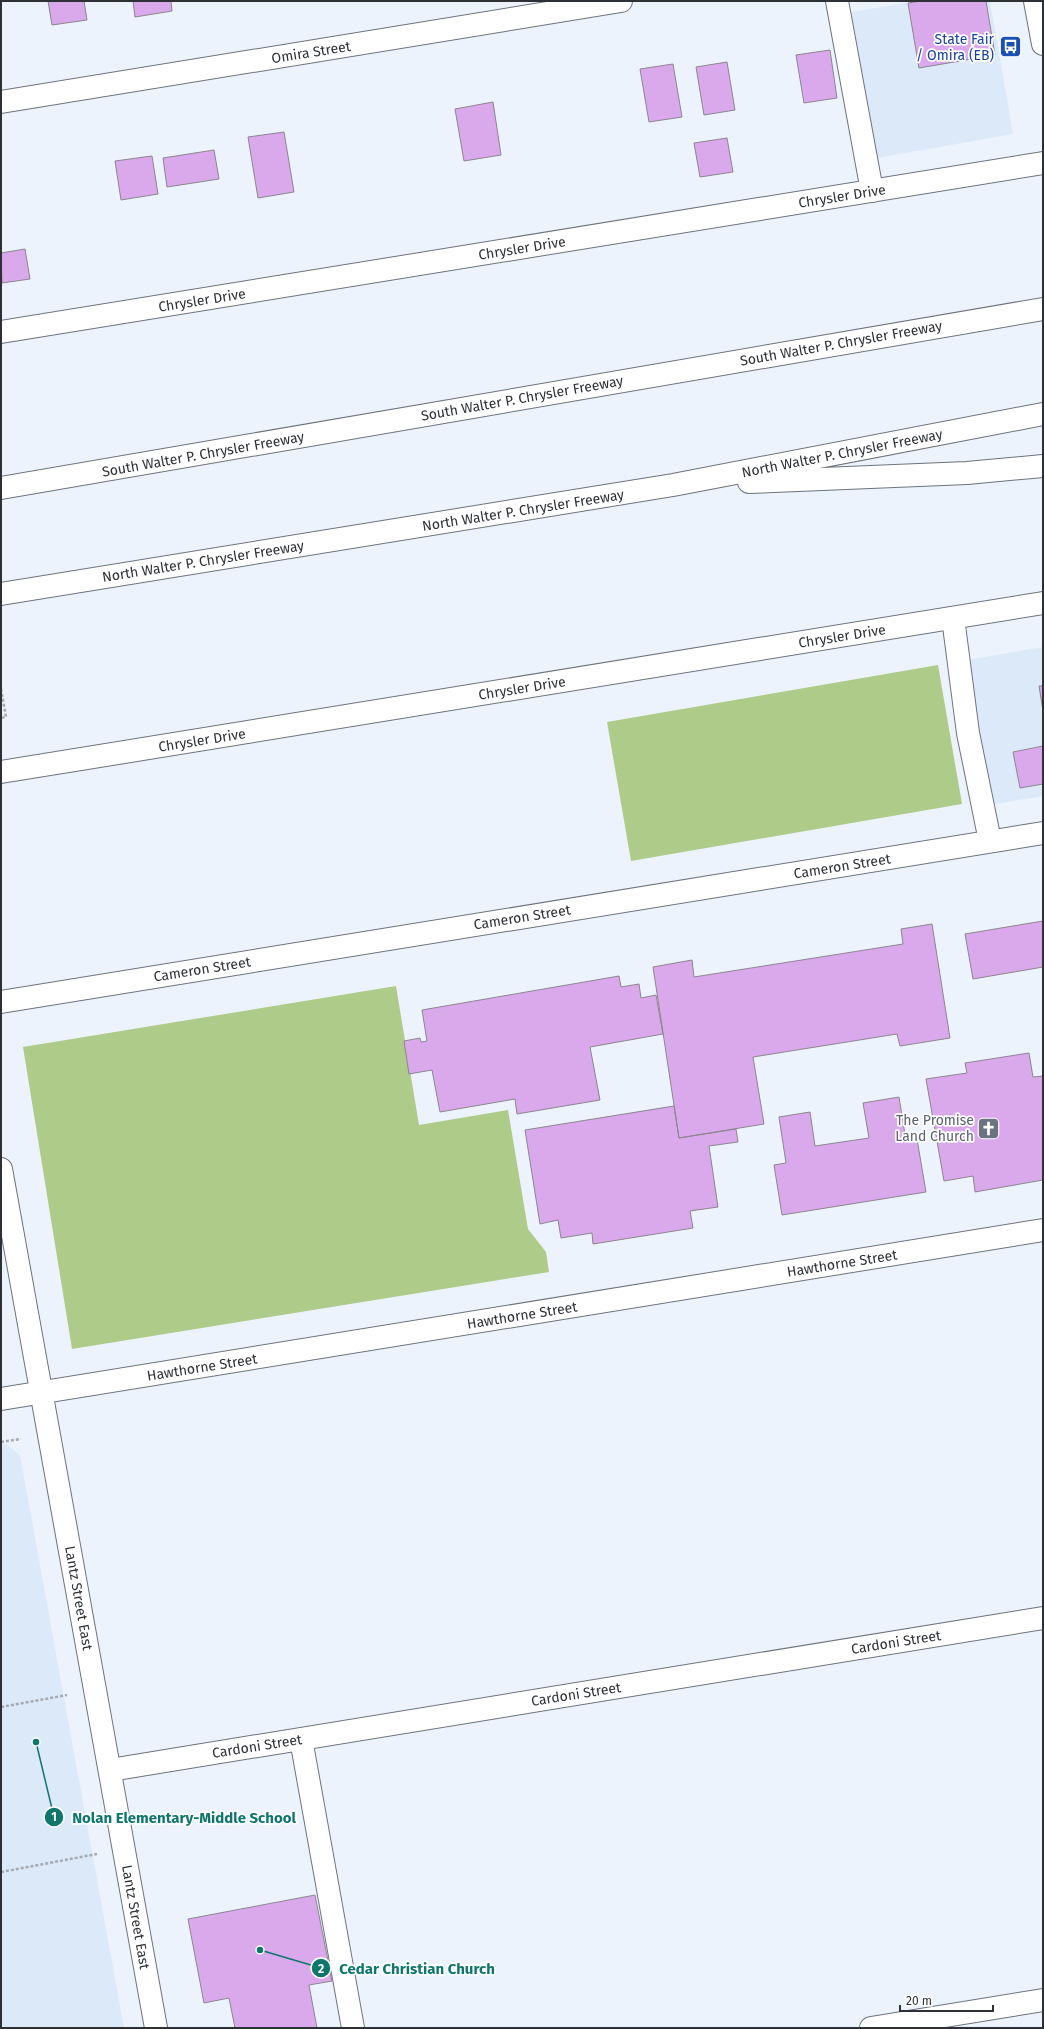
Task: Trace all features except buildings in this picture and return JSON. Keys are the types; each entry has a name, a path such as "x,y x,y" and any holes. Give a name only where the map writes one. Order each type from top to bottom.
{"main road":[{"name":"Omira Street","path":"1,102 621,1"},
{"path":"837,1 872,191"},
{"path":"1035,1 1043,44"},
{"name":"Chrysler Drive","path":"1,332 1043,163"},
{"name":"South Walter P. Chrysler Freeway","path":"1,488 1039,308"},
{"name":"North Walter P. Chrysler Freeway","path":"1,594 673,486 1043,414"},
{"path":"673,486 967,473 1043,466"},
{"name":"Chrysler Drive","path":"1,772 1043,603"},
{"path":"953,618 968,733 990,841"},
{"name":"Cameron Street","path":"1,1002 1043,833"},
{"name":"Lantz Street East","path":"1,1169 5,1211 42,1392 156,2028"},
{"name":"Hawthorne Street","path":"1,1399 1043,1230"},
{"name":"Cardoni Street","path":"110,1770 1043,1618"},
{"path":"301,1739 353,2028"},
{"path":"871,2028 1043,2000"}],"path":[{"path":"1,689 6,717 1,718"},
{"path":"1,1707 67,1695"},
{"path":"1,1872 124,1850"}],"shaded area":[{"path":"918,1 990,1 1013,134 877,158 851,12"},
{"path":"1043,647 1043,796 990,805 967,660"},
{"path":"6,1444 20,1455 124,2028 1,2028 1,1445"}],"green space":[{"path":"938,665 962,804 631,861 607,722"},
{"path":"396,986 419,1125 508,1110 528,1229 546,1252 549,1272 72,1349 23,1047"}],"place":[{"name":"State Fair / Omira (EB)","path":"1010,47"},
{"name":"The Promise Land Church","path":"989,1128"},
{"name":"Nolan Elementary-Middle School","path":"36,1742"},
{"name":"Cedar Christian Church","path":"260,1950"}]}
